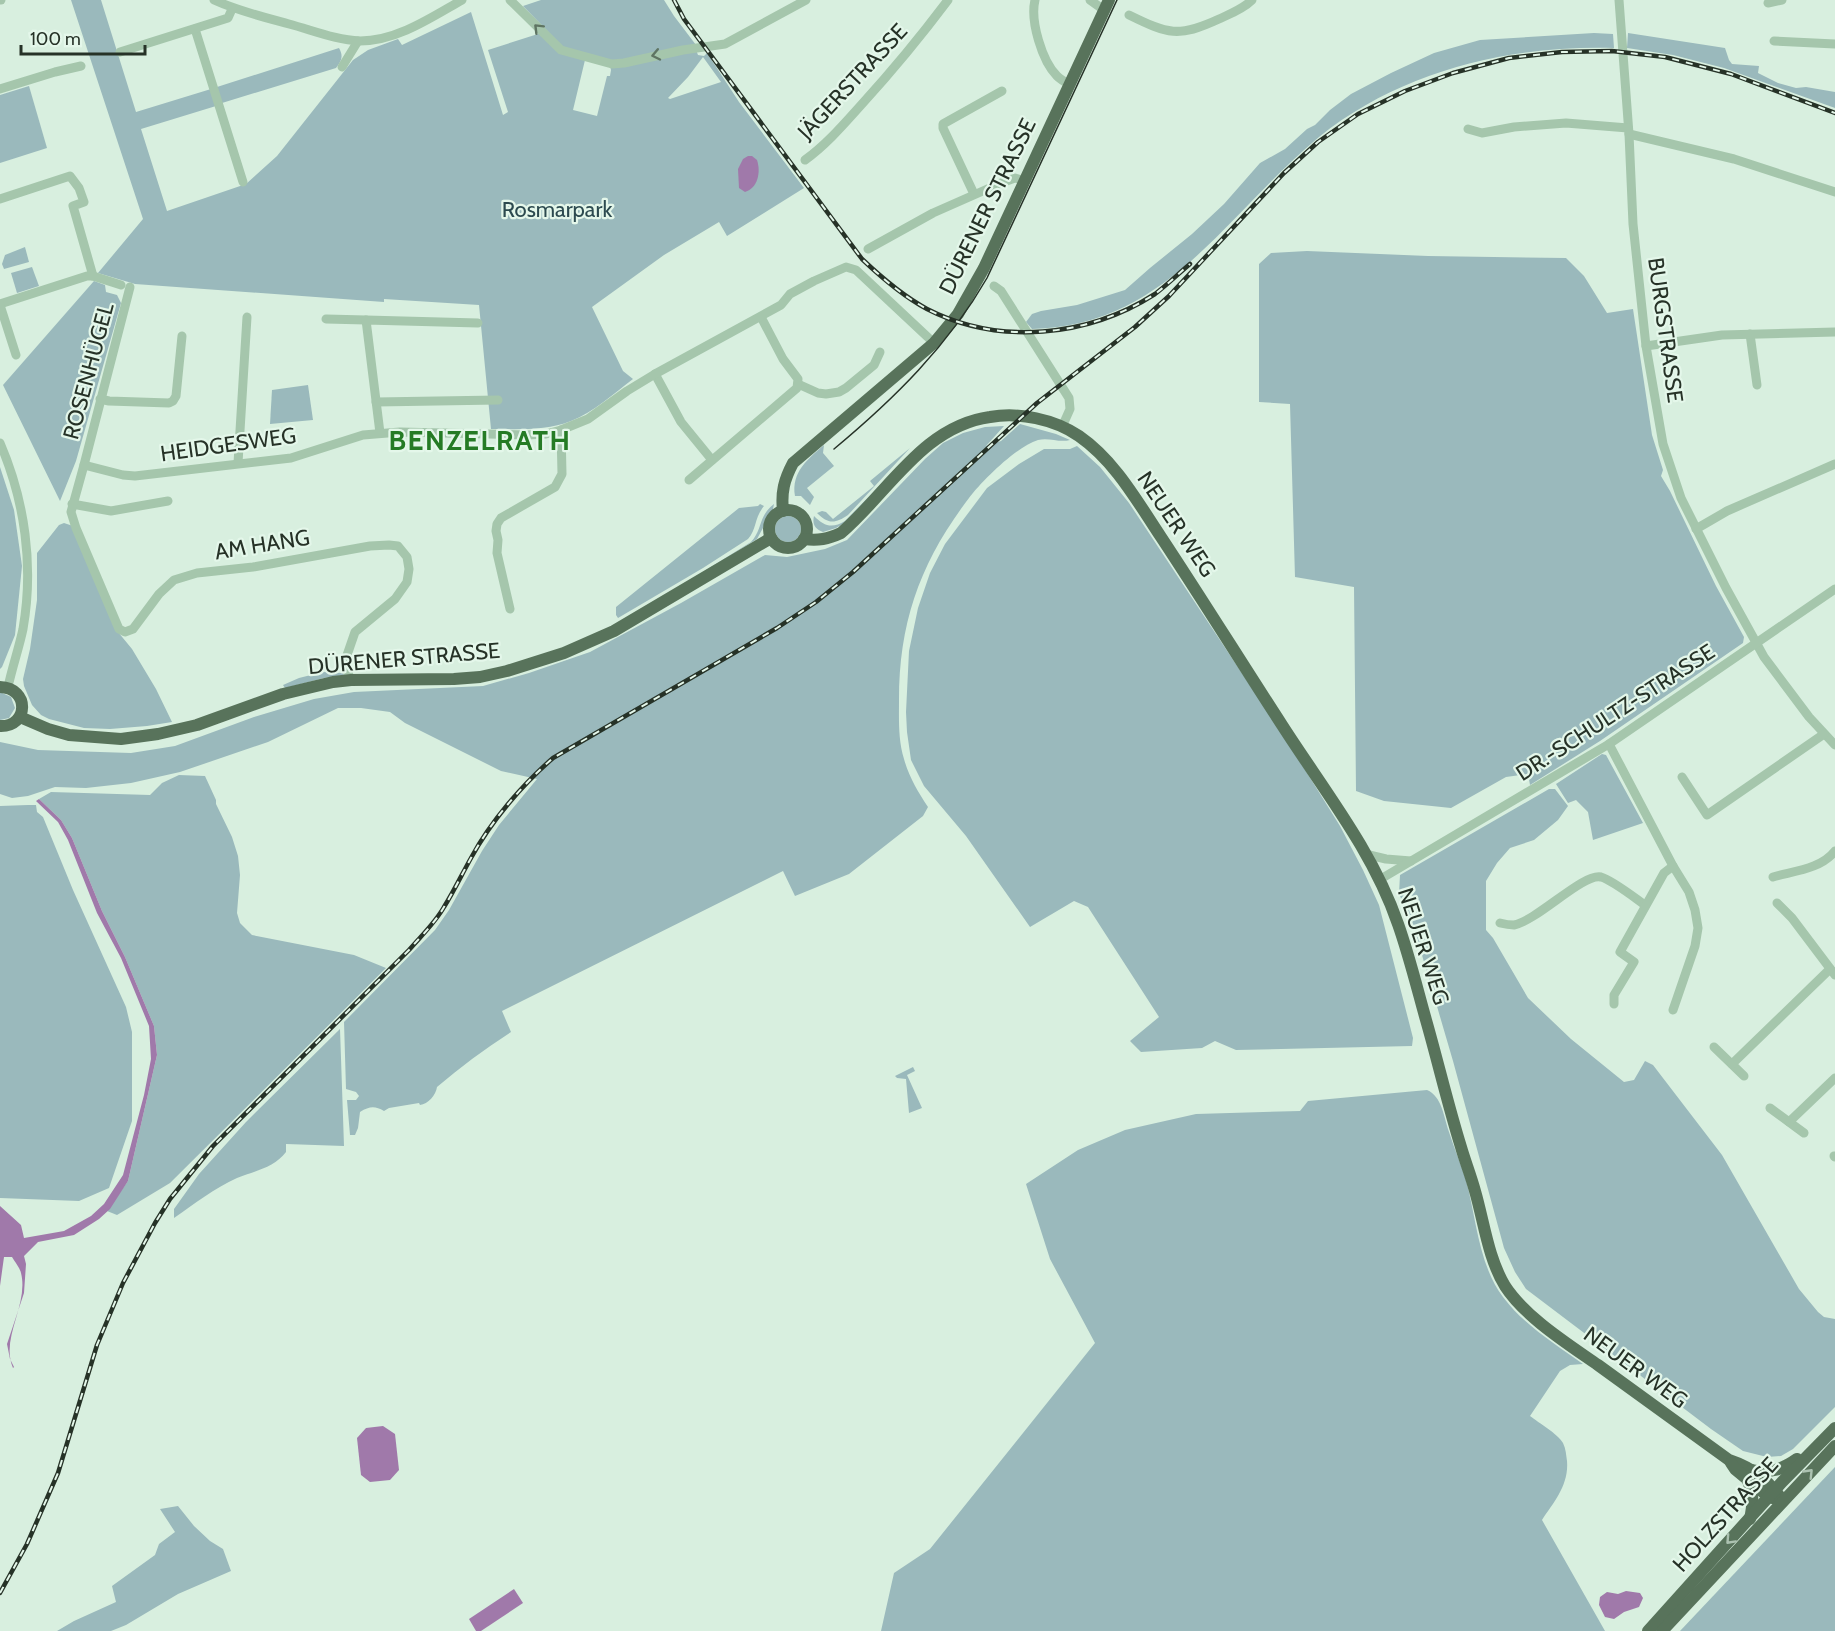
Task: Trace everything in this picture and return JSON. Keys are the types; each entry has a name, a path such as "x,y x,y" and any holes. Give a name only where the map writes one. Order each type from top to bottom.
{"main road":[{"name":"DÜRENER STRASSE","path":"783,511 784,482 793,463 800,455 880,391 934,343 958,314 978,280 1106,5"},
{"name":"NEUER WEG","path":"804,539 817,541 829,539 841,533 918,454 935,440 970,422 987,417 1037,419 1062,427 1078,435 1106,460 1125,484 1214,616 1365,854 1379,880 1398,923 1490,1250 1503,1283 1515,1300 1551,1332 1783,1501"},
{"path":"783,511 795,511 804,519 807,529 800,544 788,548 776,543 770,533 771,521 783,511"},
{"name":"DÜRENER STRASSE","path":"20,717 69,735 121,739 197,725 291,691 333,682 454,679 480,677 507,671 564,653 614,631 771,538"},
{"path":"0,726 13,724 20,717 22,708 22,700 16,692 4,687"},
{"name":"HOLZSTRASSE","path":"1648,1631 1772,1493 1835,1428"},
{"name":"HOLZSTRASSE","path":"1662,1631 1835,1446"},
{"path":"1750,1519 1753,1502 1748,1474 1776,1471 1790,1465 1814,1449"}],"street":[{"path":"214,0 232,9 358,41 397,33 427,20 462,0"},
{"path":"510,0 561,50 612,64 683,50 725,45 806,0"},
{"name":"JÄGERSTRASSE","path":"805,160 837,131 885,79 948,0"},
{"path":"1035,0 1035,26 1039,43 1056,75 1069,84"},
{"path":"1090,0 1106,5"},
{"path":"1129,15 1160,30 1186,32 1235,12 1252,0"},
{"name":"BURGSTRASSE","path":"1619,0 1633,224 1646,346 1664,444 1681,498 1756,643 1782,682 1835,745"},
{"path":"1768,3 1782,0"},
{"path":"120,52 228,18 232,9"},
{"path":"195,29 243,182"},
{"path":"342,67 358,41"},
{"path":"1774,41 1835,44"},
{"path":"0,89 81,66"},
{"path":"974,194 943,128 944,124 1002,91"},
{"path":"1468,129 1482,133 1522,126 1566,123 1628,131 1734,159 1835,192"},
{"path":"0,199 70,176 80,188 84,202 73,206 93,276 0,304 16,356"},
{"path":"868,249 933,213 974,194 1009,180 1025,181"},
{"name":"HEIDGESWEG","path":"84,465 135,476 291,458 363,435 380,433 546,434 588,419 655,374 781,305 790,294 814,281 849,267 856,270 934,343"},
{"name":"ROSENHÜGEL","path":"84,465 126,286 93,276"},
{"path":"994,286 1001,291 1069,398 1070,409 1062,427"},
{"path":"238,463 247,317"},
{"path":"689,480 797,388 795,375 783,360 761,317"},
{"path":"326,319 478,323"},
{"path":"366,320 380,433"},
{"path":"1646,346 1722,335 1835,332"},
{"path":"1750,334 1757,386"},
{"path":"100,399 169,404 173,402 176,396 182,336"},
{"path":"798,384 818,393 839,392 874,365 880,352"},
{"path":"655,374 681,422 712,460"},
{"path":"376,402 498,400"},
{"path":"510,609 496,553 497,524 501,518 555,488 562,474 561,430"},
{"path":"0,443 21,508 27,541 28,580 23,629 4,687"},
{"path":"1696,529 1727,511 1835,464"},
{"path":"84,465 72,508 111,511 168,501"},
{"name":"AM HANG","path":"72,508 76,528 119,629 125,632 133,629 159,594 174,579 197,573 253,567 370,546 389,544 398,546 407,557 409,569 406,582 395,599 359,626 355,632 345,661 351,680"},
{"name":"DR.-SCHULTZ-STRASSE","path":"1379,880 1609,744 1835,589"},
{"path":"1682,777 1707,815 1824,734"},
{"path":"1609,744 1689,892 1695,910 1698,928 1695,946 1673,1010"},
{"path":"1773,877 1817,864 1826,860 1835,851"},
{"path":"1365,854 1411,861"},
{"path":"1614,1004 1614,995 1634,962 1620,952 1664,873 1673,866"},
{"path":"1500,923 1514,925 1540,913 1584,881 1595,877 1604,879 1645,905"},
{"path":"1732,1064 1832,972 1778,903"},
{"path":"1714,1047 1744,1076"},
{"path":"1790,1122 1835,1078"},
{"path":"1770,1108 1804,1133"}],"green space":[{"name":"Rosmarpark","path":"71,0 101,0 136,112 211,89 216,106 141,129 167,211 246,184 277,156 353,60 368,50 398,39 402,45 471,12 503,115 508,112 488,50 541,33 585,60 573,110 597,116 607,76 610,76 610,66 696,50 698,55 704,56 707,53 739,102 804,188 727,236 719,222 664,255 592,307 623,371 633,379 588,413 561,424 532,429 491,429 479,305 384,299 384,302 135,284 98,273 143,219","holes":["703,57 721,82 670,99 668,98"]},
{"path":"541,0 664,0 696,45 615,61 566,50 523,6"},
{"path":"1594,33 1613,34 1614,48 1536,51 1497,57 1421,79 1385,95 1351,114 1319,137 1191,261 1158,287 1121,309 1079,323 1032,329 1026,322 1032,314 1041,311 1077,305 1125,290 1224,204 1260,163 1285,149 1351,94 1391,73 1434,53 1480,40"},
{"path":"1628,33 1725,48 1732,64 1759,66 1758,73 1778,83 1796,88 1806,87 1835,92 1835,108 1724,68 1673,55 1627,48"},
{"path":"339,48 341,59 336,68 222,103 217,87"},
{"path":"29,86 47,148 0,163 0,95"},
{"path":"25,247 29,262 4,269 2,264 5,255"},
{"path":"1307,251 1566,258 1584,276 1607,313 1633,309 1652,435 1663,470 1661,476 1744,637 1743,643 1600,741 1530,785 1528,774 1506,777 1451,808 1384,801 1356,791 1354,587 1295,577 1290,404 1259,402 1259,264 1271,253"},
{"path":"32,267 39,286 17,293 11,273"},
{"path":"94,281 105,285 106,292 117,295 121,303 76,461 60,501 3,385"},
{"path":"308,385 313,420 270,424 272,390"},
{"path":"1020,424 1070,440 1042,439 1029,444 1000,465 983,482 969,498 938,545 916,593 908,618 900,671 900,737 908,772 928,807 923,816 849,874 795,896 783,871 502,1011 511,1032 473,1058 437,1087 433,1096 426,1103 389,1108 384,1111 370,1108 360,1112 355,1135 350,1135 347,1100 356,1100 359,1096 356,1092 346,1089 344,1022 435,930 499,825 537,779 501,771 405,723 390,712 338,708 268,742 180,772 131,783 86,788 55,787 28,796 12,798 0,794 0,742 38,750 131,753 175,746 254,717 314,699 354,692 483,686 590,652 765,555 787,557 825,549 847,540 943,443 963,433 985,427 1004,426 986,446 1001,441"},
{"path":"923,441 848,521 823,532 816,528 813,521 814,516 828,525 836,525 845,521"},
{"path":"824,445 823,453 834,466 807,488 814,497 810,505 801,496 795,496 794,487 802,467"},
{"path":"1077,446 1100,467 1129,503 1289,744 1340,826 1379,905 1413,1038 1412,1046 1236,1050 1215,1041 1202,1048 1141,1052 1130,1041 1159,1017 1088,907 1074,901 1030,927 966,836 924,786 911,760 906,712 909,651 918,608 930,573 945,544 987,488 1044,449 1070,449"},
{"path":"910,448 848,515 832,522 817,513 826,512 833,519 874,486 870,481"},
{"path":"0,467 14,510 22,566 15,635 0,669"},
{"path":"760,504 764,506 748,539 618,618 616,607 739,508"},
{"path":"774,504 757,539 663,597 751,542 765,513"},
{"path":"788,516 797,520 801,529 797,538 788,542 779,538 775,529 779,520"},
{"path":"64,523 73,526 118,632 132,649 156,689 172,722 110,729 84,728 49,719 41,715 32,705 23,679 37,600 37,553 59,525"},
{"path":"323,672 343,673 344,675 285,688 283,685 299,678"},
{"path":"0,692 11,697 15,708 9,718 0,720"},
{"path":"1602,754 1606,755 1643,823 1593,840 1588,812 1576,800 1568,803 1556,784"},
{"path":"179,775 205,776 216,800 238,856 240,875 237,913 240,923 252,935 354,955 386,968 170,1183 117,1215 107,1211 128,1181 157,1055 154,1026 72,838 61,820 39,799 51,792 150,795 162,783"},
{"path":"1549,789 1555,789 1568,806 1558,820 1534,840 1510,848 1497,863 1486,881 1486,930 1528,998 1571,1039 1624,1082 1634,1080 1645,1061 1653,1065 1722,1155 1799,1289 1824,1317 1835,1319 1835,1407 1793,1449 1781,1456 1767,1457 1743,1451 1711,1429 1526,1289 1504,1248 1412,921 1399,894 1400,875"},
{"path":"36,805 37,812 43,817 126,1007 132,1032 132,1121 109,1188 79,1201 0,1198 0,806"},
{"path":"340,1029 344,1146 286,1144 286,1152 276,1162 229,1182 174,1218 174,1209 199,1174 246,1122"},
{"path":"913,1067 915,1071 907,1075 922,1108 909,1113 906,1079 895,1076"},
{"path":"1427,1090 1436,1097 1442,1108 1466,1180 1483,1256 1495,1285 1520,1316 1583,1364 1570,1365 1560,1371 1530,1416 1561,1440 1567,1461 1566,1478 1556,1500 1542,1520 1605,1631 881,1631 894,1573 930,1549 1095,1343 1050,1259 1026,1184 1078,1150 1125,1130 1196,1114 1300,1111 1308,1101"},
{"path":"1835,1467 1835,1631 1680,1631"},
{"path":"178,1506 194,1526 210,1541 223,1549 231,1571 178,1594 126,1625 111,1631 57,1631 116,1602 112,1586 155,1555 159,1544 175,1532 160,1509"}],"shaded area":[{"path":"748,156 757,160 759,170 756,183 745,192 739,188 738,169 743,159"},
{"path":"39,799 61,820 72,838 154,1026 157,1055 128,1181 110,1209 99,1219 74,1235 38,1242 24,1256 26,1264 24,1293 18,1310 22,1285 21,1273 12,1257 4,1257 0,1286 0,1206 21,1225 24,1238 64,1231 91,1216 104,1204 123,1175 151,1059 149,1026 121,958 97,913 68,840 58,822 36,801"},
{"path":"18,1310 10,1345 11,1362 7,1344"},
{"path":"383,1426 395,1434 399,1470 390,1480 370,1482 361,1475 357,1438 366,1428"},
{"path":"514,1589 523,1603 481,1631 476,1631 469,1619"},
{"path":"1626,1591 1640,1593 1643,1598 1639,1607 1624,1612 1614,1619 1605,1617 1599,1605 1600,1597 1607,1592 1618,1594"}],"tram line":[{"path":"834,449 878,411 918,370 972,303 987,278 1117,0"}],"railway":[{"path":"674,0 684,19 862,259 893,286 927,309 955,321 984,328 1013,332 1043,332 1101,320 1129,309 1155,294 1190,264"},
{"path":"0,1593 27,1544 58,1473 97,1345 123,1283 170,1199 213,1146 428,929 451,895 479,844 498,817 530,780 553,758 777,628 816,602 853,572 1037,403 1135,327 1169,296 1284,173 1318,142 1358,114 1405,91 1453,73 1509,58 1562,52 1612,51 1665,57 1731,74 1835,113"}],"district":[{"name":"BENZELRATH","path":"480,440"}]}
